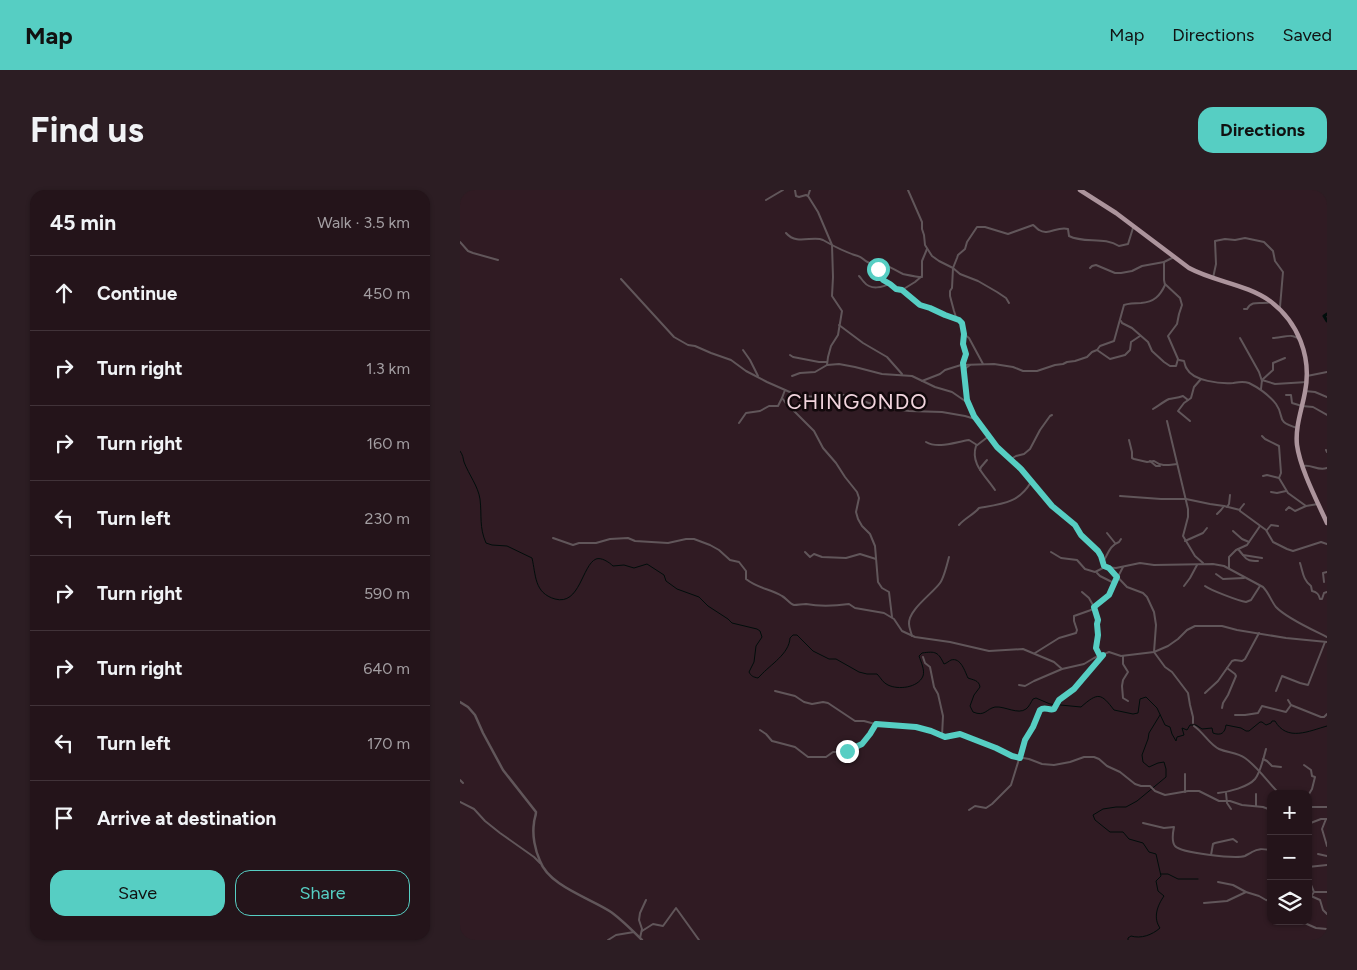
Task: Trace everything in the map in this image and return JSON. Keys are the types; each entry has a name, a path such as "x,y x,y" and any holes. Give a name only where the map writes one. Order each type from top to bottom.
{"highway":[{"path":"1080,190 1098,200 1189,268 1212,278 1252,291 1271,302 1290,322 1300,338 1305,353 1307,376 1297,428 1297,446 1303,466 1327,523"}],"street":[{"path":"766,200 783,190"},
{"path":"795,190 797,197 808,196"},
{"path":"808,196 810,190"},
{"path":"908,190 922,222 925,243 932,256 960,274 978,281 997,292 1006,298 1009,303"},
{"path":"808,196 818,212 832,246 832,296 842,310 838,334 831,346 827,366"},
{"path":"1105,567 1100,553 1081,535 1075,525 1052,506 1021,469 997,447 977,420 968,403 963,360 966,354 963,344 963,325 956,317 950,296 953,268 958,256 965,250 966,242 978,226 998,230 1006,234 1033,225 1045,233 1058,228 1066,228 1068,229 1069,236 1076,240 1083,239 1088,241 1095,239 1114,242 1119,246 1128,244 1133,226"},
{"path":"786,233 791,238 796,239 820,239 854,256 860,256 868,262 888,266 904,274 922,277"},
{"path":"1212,278 1216,264 1215,241 1246,238 1264,242 1272,250 1274,261 1283,272 1280,310"},
{"path":"460,242 473,253 498,260"},
{"path":"922,277 922,261 927,248"},
{"path":"1090,268 1096,265 1118,273 1132,271 1142,266 1164,262 1174,256"},
{"path":"922,381 954,366 994,364 1023,371 1037,371 1087,357 1090,353 1098,350 1100,346 1114,341 1124,305 1150,301 1161,294 1165,285 1164,262"},
{"path":"878,263 878,271 883,276 883,280 896,289 902,290 920,305 959,320"},
{"path":"859,276 870,287 881,288 890,284"},
{"path":"902,290 922,277"},
{"path":"620,279 674,337 688,345 731,360 746,371 785,390 802,396 848,395 879,407 909,411 942,412 977,420"},
{"path":"1121,318 1122,324 1132,328 1148,342 1152,352 1169,365 1176,366 1178,360 1168,336 1177,324 1182,309 1182,302 1164,282"},
{"path":"1249,305 1271,302"},
{"path":"840,325 863,343 887,357 902,374"},
{"path":"964,334 969,338 983,364"},
{"path":"1098,350 1110,359 1125,355 1130,350 1131,342 1140,336"},
{"path":"1272,338 1291,336 1300,338"},
{"path":"1240,338 1260,372 1262,380 1261,389"},
{"path":"743,350 759,378"},
{"path":"790,355 827,362"},
{"path":"1262,380 1272,370 1274,362 1285,358"},
{"path":"1178,360 1184,362 1189,372 1201,379 1229,383 1246,382 1261,389 1277,406 1283,422 1297,428"},
{"path":"792,376 800,373 815,372 827,366 839,364 859,367 882,374 912,376 935,388 952,392 968,403"},
{"path":"965,371 970,365"},
{"path":"1307,376 1327,372"},
{"path":"1190,421 1178,411 1192,395 1194,387 1201,379"},
{"path":"1262,380 1275,384 1306,382"},
{"path":"739,423 746,414 769,406 778,406 785,390"},
{"path":"1305,391 1315,392 1327,398"},
{"path":"1286,395 1291,395 1292,403 1313,407 1327,415"},
{"path":"1153,409 1166,400 1173,398 1183,396 1188,400"},
{"path":"782,398 814,431 823,448 857,492 859,498 856,512 858,520 872,538 875,546 878,582 882,588 889,592 892,617 900,629 912,636 962,644 984,650 1023,649 1056,663 1062,669"},
{"path":"1011,459 1024,454 1030,449 1040,430 1052,415"},
{"path":"1167,421 1188,513 1183,535 1197,558 1204,564"},
{"path":"989,436 977,445 974,453 976,464 995,490"},
{"path":"1262,436 1279,446 1280,478 1286,491 1306,506"},
{"path":"926,442 935,446 969,440 977,445"},
{"path":"1129,440 1132,458 1136,460 1154,461 1163,466 1177,464"},
{"path":"980,470 987,460"},
{"path":"1303,466 1307,465 1322,470 1327,468"},
{"path":"1262,476 1267,475 1280,478"},
{"path":"959,525 979,508 1004,503 1023,494 1031,482"},
{"path":"1271,492 1286,491"},
{"path":"1227,506 1230,494"},
{"path":"1120,496 1186,499 1240,510 1266,530 1274,542 1291,551 1321,542 1327,544"},
{"path":"1240,510 1244,504"},
{"path":"1286,510 1289,507 1295,511 1306,506 1318,504"},
{"path":"1217,514 1224,506"},
{"path":"1266,530 1271,525 1278,526"},
{"path":"1229,568 1229,557 1234,551 1246,546 1260,526"},
{"path":"1185,541 1204,533 1207,528"},
{"path":"1234,531 1242,539 1249,542"},
{"path":"1107,533 1115,544"},
{"path":"553,538 571,545 628,538 635,541 668,543 694,539 715,548 730,560 738,561 746,571 746,579 748,581 757,587 782,596 794,605 841,606 849,604 855,608 882,612 892,617"},
{"path":"1103,563 1112,547 1120,542 1121,539"},
{"path":"1238,549 1249,561 1258,561"},
{"path":"804,552 810,557 814,554 846,558 860,554 876,559"},
{"path":"1051,552 1061,558 1077,560 1085,569 1096,572 1114,583"},
{"path":"1243,555 1262,558"},
{"path":"912,636 909,619 916,608 939,584 949,557"},
{"path":"1096,572 1105,567 1123,567 1140,563 1154,565 1219,564 1266,590 1279,609 1296,621 1327,637"},
{"path":"1300,563 1304,577 1311,586 1312,591 1319,595 1320,599 1327,592"},
{"path":"1184,586 1197,565"},
{"path":"1035,653 1058,638 1076,633 1074,616 1094,607 1109,595 1123,567"},
{"path":"1109,568 1127,587 1143,593 1147,597 1155,620 1154,652 1188,693 1194,724 1219,749 1243,756 1276,790"},
{"path":"1324,582 1323,573 1327,572"},
{"path":"1216,574 1223,579 1244,578"},
{"path":"1205,586 1246,602 1250,600 1260,586"},
{"path":"1082,592 1094,607 1098,620 1096,648 1102,655"},
{"path":"1019,685 1025,686 1034,680 1062,669 1084,664 1110,652 1123,656 1154,652 1168,646 1187,630 1195,626 1222,626 1237,630 1326,642 1308,685 1282,676 1276,691"},
{"path":"1205,693 1218,681 1234,660 1244,660 1259,633"},
{"path":"969,810 975,806 986,808 1002,792 1010,787 1024,743 1033,727 1038,712 1042,708 1052,710 1058,702 1074,689 1102,655"},
{"path":"924,656 925,663 930,667 934,687 938,692 943,716 942,736"},
{"path":"1123,656 1122,664 1128,673 1122,684 1122,696 1128,701"},
{"path":"1222,708 1236,676 1227,668"},
{"path":"775,691 796,696 804,702 812,704 825,702 854,721 916,727 946,737 958,734 964,735 1008,754 1050,765 1070,762 1084,757 1094,757 1100,759 1135,784 1152,788 1165,795 1201,791 1216,800 1267,808"},
{"path":"1288,700 1292,705 1321,717 1327,714"},
{"path":"460,702 475,715 503,770 536,812 533,833 540,863"},
{"path":"1235,714 1245,715 1258,712 1262,706 1286,712 1292,705"},
{"path":"760,730 772,740 783,745 793,746 813,758 826,757 833,752 845,752 860,746 876,724"},
{"path":"1218,793 1242,787 1254,780 1266,749"},
{"path":"1263,759 1272,766 1281,767"},
{"path":"1304,766 1311,770 1312,776 1315,777 1311,790"},
{"path":"1185,774 1185,792"},
{"path":"460,780 463,783"},
{"path":"1226,792 1227,801 1231,809"},
{"path":"1256,794 1256,806"},
{"path":"460,802 474,809 484,821 534,857 553,878 611,912 641,939"},
{"path":"1312,807 1327,807"},
{"path":"1312,822 1327,819 1322,829 1327,846"},
{"path":"1143,824 1164,828 1174,826 1173,842 1176,847 1186,851 1211,855 1244,856 1258,849 1267,850"},
{"path":"1211,855 1215,843 1233,840 1237,842"},
{"path":"1318,854 1327,856"},
{"path":"1312,867 1327,865"},
{"path":"1218,882 1233,885 1267,901"},
{"path":"1204,903 1227,901 1246,892"},
{"path":"1312,894 1327,892"},
{"path":"1312,895 1320,900 1323,910 1327,914"},
{"path":"641,939 642,925 639,920 646,900"},
{"path":"642,930 653,924 663,926 676,908 699,940"},
{"path":"1308,925 1327,930"},
{"path":"608,940 616,935 634,932"}],"waterway":[{"path":"1327,314 1324,316 1327,321"},
{"path":"460,451 479,494 482,527 486,543 507,546 532,558 537,583 548,596 563,600 570,597 580,584 591,563 596,559 605,560 613,566 624,565 634,568 647,564 664,575 666,581 677,589 699,597 732,623 760,631 762,637 756,646 754,662 749,672 758,678 783,654 790,638 793,635 797,635 813,651 829,659 836,659 859,672 877,674 883,682 892,687 907,687 920,680 924,671 919,656 922,653 936,653 944,664 951,660 957,661 968,678 976,681 980,687 974,695 970,706 973,712 980,714 995,707 1023,711 1036,698 1050,704 1081,707 1099,696 1106,700 1114,710 1133,714 1138,713 1140,699 1146,697 1157,708 1165,725 1170,727 1176,741 1177,737 1184,735 1182,728 1187,730 1190,725 1196,725 1202,729 1212,728 1213,733 1218,734 1224,732 1226,725 1249,731 1260,722 1266,725 1272,721 1275,721 1280,727 1292,733 1306,732 1327,726"},
{"path":"1128,940 1131,936 1146,936 1160,928 1157,912 1164,896 1158,891 1156,881 1161,876 1156,854 1149,852 1143,843 1129,839 1123,832 1110,832 1095,820 1093,815 1103,809 1126,807 1137,801 1166,777 1164,762 1149,767 1143,762 1142,755 1149,733 1160,715"},
{"path":"1161,874 1168,874 1178,879 1198,879"}],"district":[{"name":"CHINGONDO","path":"857,401"}],"route":[{"path":"847,751 860,746 876,724 916,727 945,737 960,734 1020,758 1025,740 1033,727 1038,712 1042,708 1054,709 1059,700 1074,689 1103,655 1100,656 1096,648 1098,620 1094,607 1109,595 1117,577 1109,568 1103,565 1098,551 1081,535 1075,525 1052,506 1021,469 997,447 974,416 967,400 963,363 966,354 964,352 962,323 959,320 920,305 902,290 896,289 883,280 883,276 878,272 878,269"}]}
